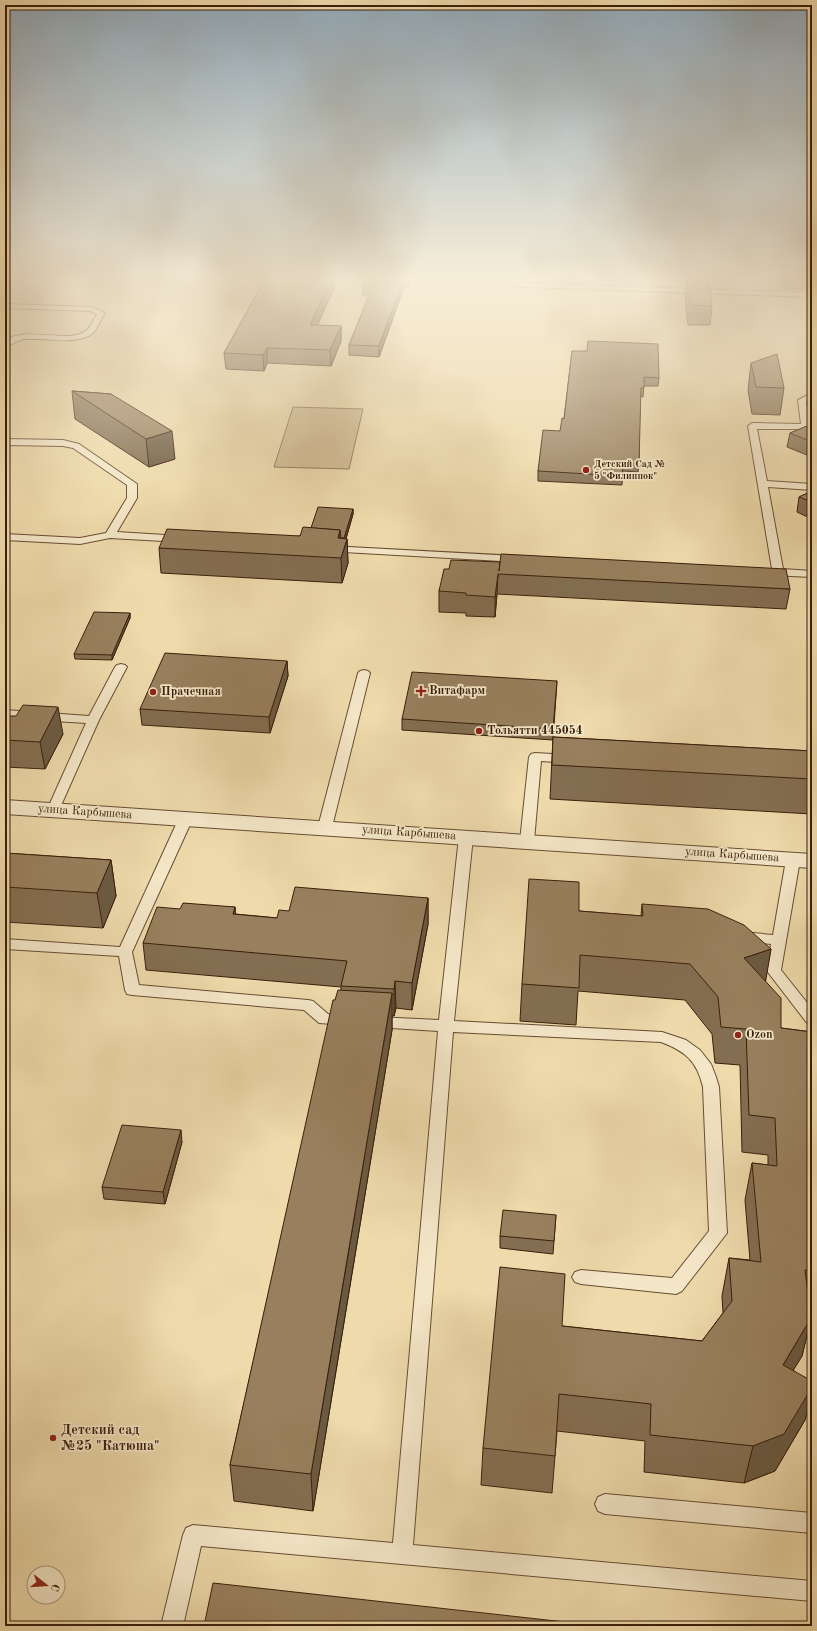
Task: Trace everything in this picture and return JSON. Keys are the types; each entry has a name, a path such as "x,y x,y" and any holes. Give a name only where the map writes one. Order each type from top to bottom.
{"street":[{"name":"улица Карбышева","path":"5,806 802,860"}],"lane":[{"path":"778,572 752,426 809,428 802,400 812,396"},
{"path":"5,442 63,443 76,446 132,484 132,498 110,535"},
{"path":"762,484 812,487"},
{"path":"5,537 80,541 110,535 189,540"},
{"path":"323,548 527,560"},
{"path":"762,571 812,574"},
{"path":"53,810 93,720 122,667"},
{"path":"325,827 364,673"},
{"path":"5,714 93,720"},
{"path":"527,841 535,757 583,759"},
{"path":"186,818 125,952 132,990 308,1005 324,1019 662,1037 679,1042 692,1051 701,1060 709,1074 711,1087 718,1233 676,1286 580,1277"},
{"path":"402,1554 446,1026 466,837"},
{"path":"802,860 779,940 774,971 812,1019"},
{"path":"732,936 779,940"},
{"path":"5,944 125,952"},
{"path":"605,1504 812,1523"},
{"path":"172,1626 193,1535 812,1591"}],"shaded area":[{"path":"293,407 363,409 349,469 274,467"}],"building":[{"path":"226,353 264,353 263,355"},
{"path":"572,353 658,353 659,378 644,377 644,388 641,388 639,463 623,462 622,476 538,471 543,430 560,431 562,418 564,419"},
{"path":"777,354 784,388 756,387 751,363"},
{"path":"72,391 111,394 172,431 146,439"},
{"path":"812,424 812,442 790,433"},
{"path":"812,491 812,502 799,497"},
{"path":"318,507 353,509 344,538 341,538 340,530 311,528"},
{"path":"303,527 340,530 338,538 347,539 341,558 159,548 167,529 300,536"},
{"path":"501,554 786,569 790,589 498,574 495,597 439,591 444,569 449,569 451,560 500,562 499,571"},
{"path":"94,612 130,613 112,655 74,654"},
{"path":"165,653 287,661 269,717 140,709"},
{"path":"412,672 557,681 553,729 402,719"},
{"path":"23,705 58,707 40,742 5,740 5,716 16,716"},
{"path":"553,737 812,751 812,779 552,765"},
{"path":"5,853 111,860 97,893 5,887"},
{"path":"529,879 579,882 579,911 643,916 642,904 708,909 744,925 771,949 744,958 781,998 781,1028 812,1032 812,1270 805,1270 811,1318 783,1365 812,1381 812,1387 784,1434 753,1446 650,1435 651,1404 559,1394 555,1456 483,1448 500,1267 565,1274 562,1326 702,1341 732,1301 729,1258 761,1262 752,1163 777,1166 775,1118 749,1115 746,1029 721,1027 718,997 690,964 580,955 579,988 522,984"},
{"path":"295,887 428,898 412,983 395,981 394,989 341,986 347,961 143,943 157,907 180,909 183,903 235,907 233,914 277,918 279,910 289,911"},
{"path":"338,990 392,993 311,1474 230,1465 333,1000 335,1000"},
{"path":"122,1125 181,1130 163,1192 102,1187"},
{"path":"503,1210 556,1215 554,1241 500,1236"},
{"path":"213,1583 601,1626 204,1626"}],"place":[{"name":"Детский Сад № 5 \"Филиппок\"","path":"586,470"},
{"name":"Витафарм","path":"421,691"},
{"name":"Прачечная","path":"153,692"},
{"name":"Тольятти 445054","path":"479,731"},
{"name":"Ozon","path":"738,1035"},
{"name":"Детский сад №25 \"Катюша\"","path":"53,1438"}]}
